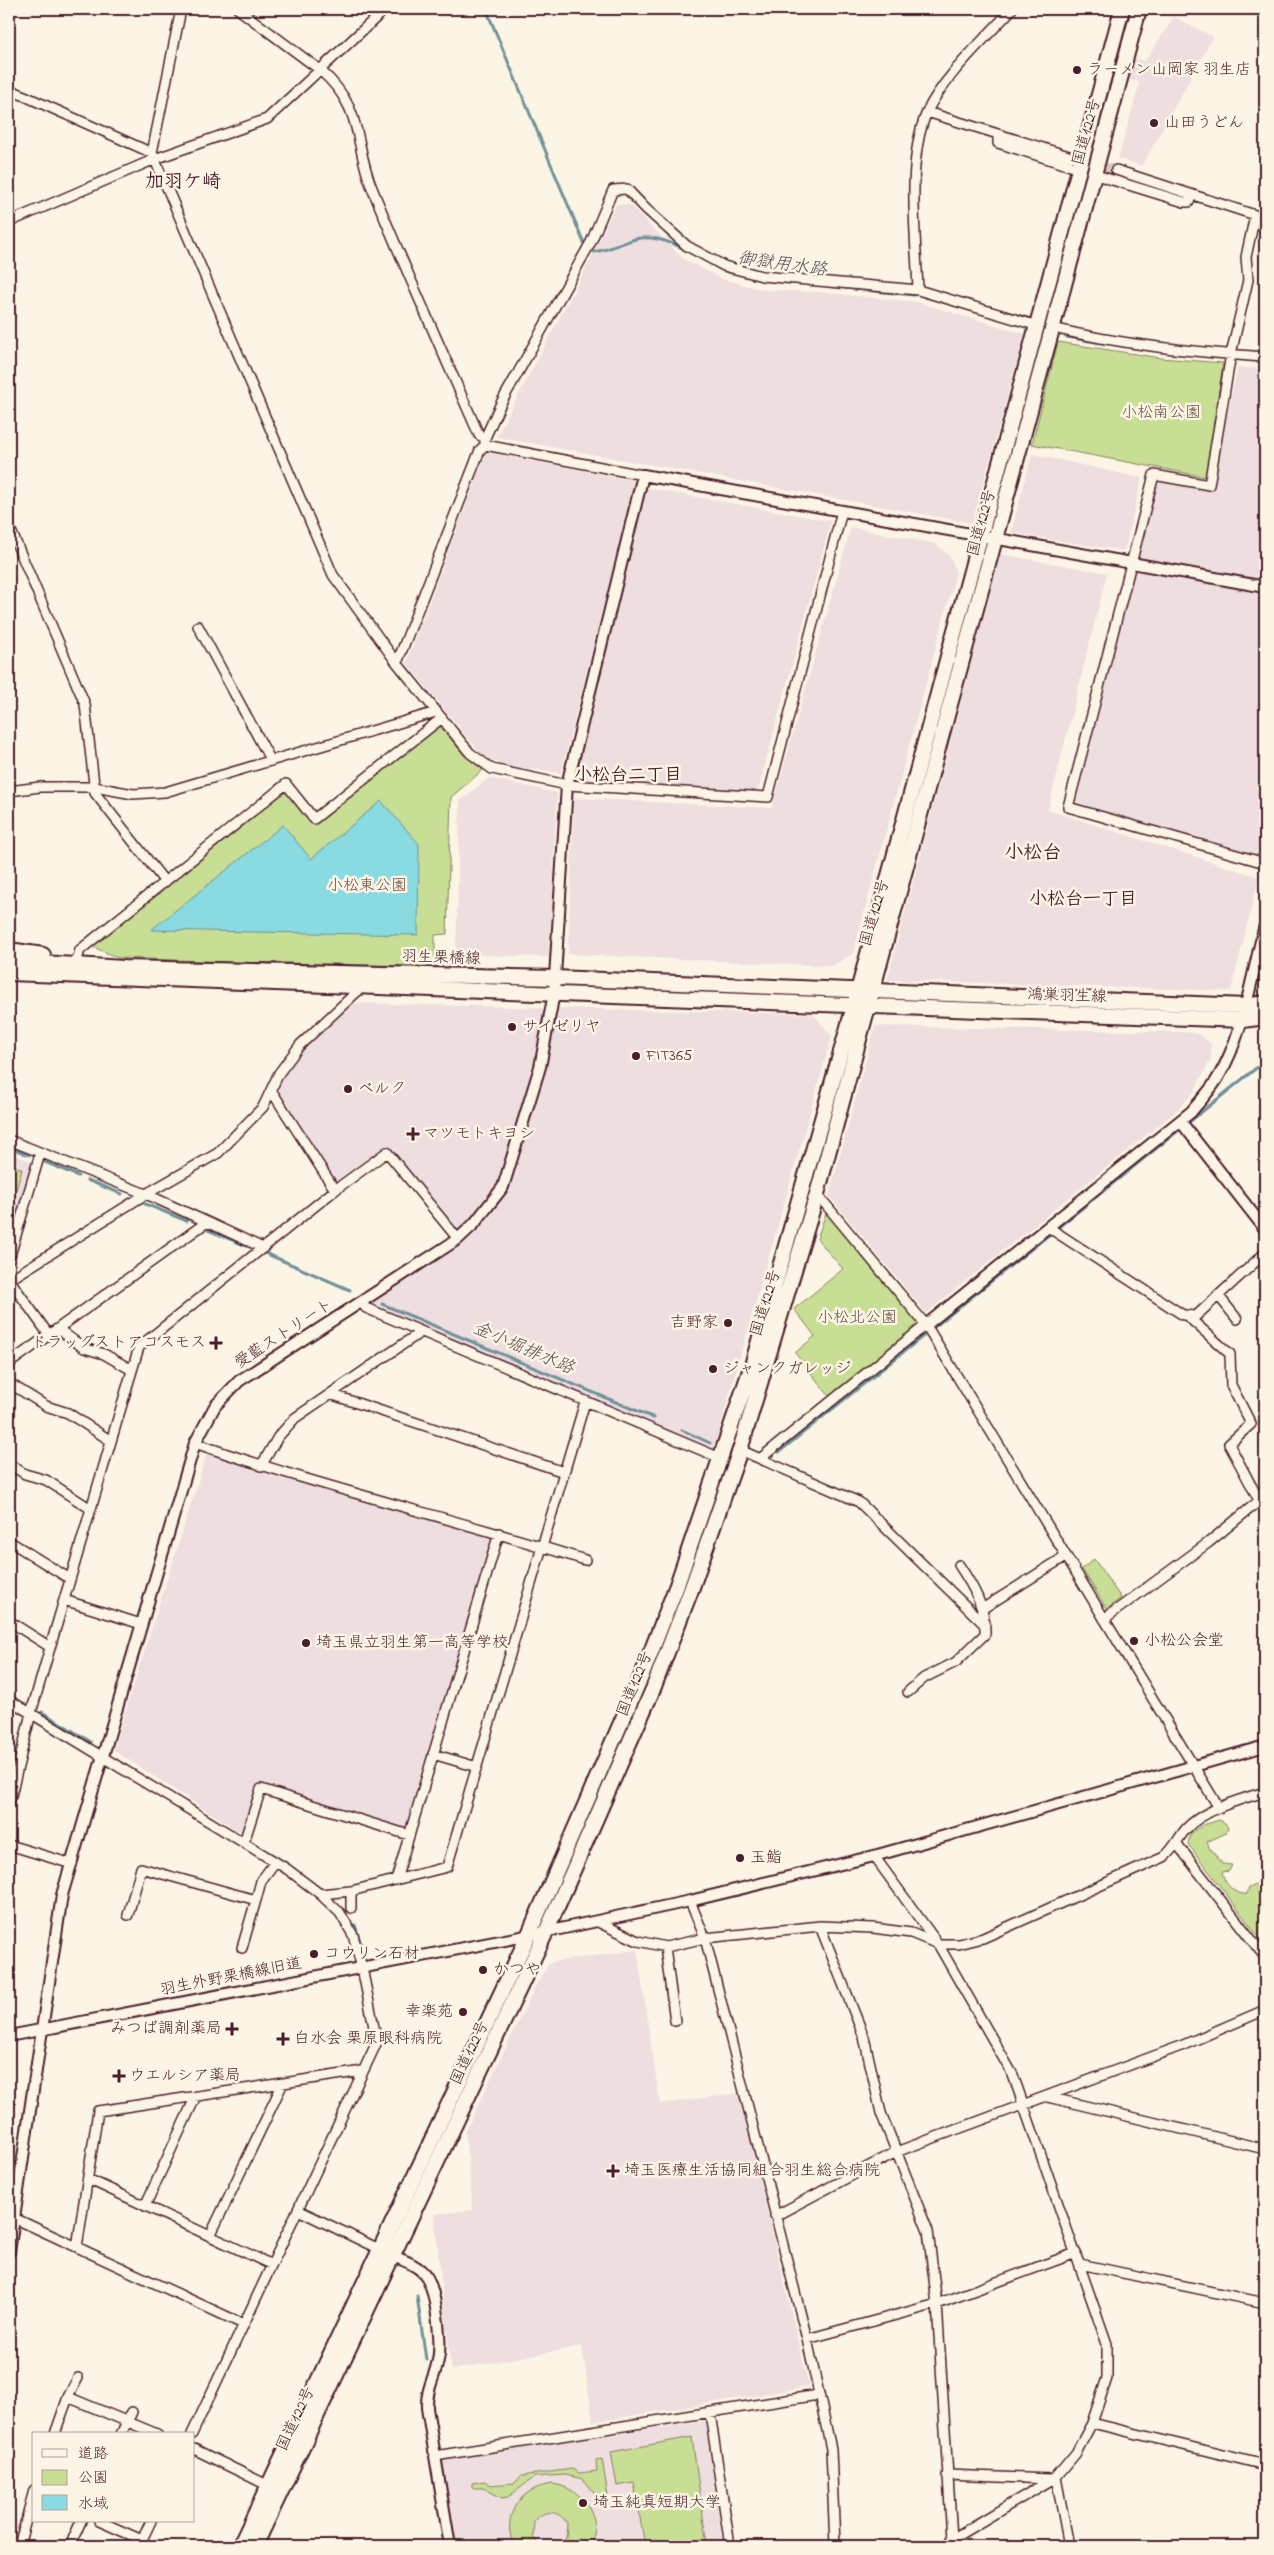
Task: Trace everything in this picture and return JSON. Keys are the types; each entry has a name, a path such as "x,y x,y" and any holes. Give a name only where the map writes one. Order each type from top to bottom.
{"main road":[{"name":"国道122号","path":"255,2546 529,1934 644,1670 677,1585 753,1362 854,1006 856,990 988,539 1053,328 1122,9"},
{"name":"国道122号","path":"240,2546 546,1932 653,1689 691,1590 740,1450 817,1194 871,990 928,790 1038,326 1139,9"},
{"path":"9,950 76,960 126,973"},
{"name":"羽生栗橋線","path":"9,961 126,973 362,987 554,993 868,1007"},
{"name":"羽生栗橋線","path":"9,973 555,978 871,990"},
{"path":"9,983 126,973"},
{"name":"鴻巣羽生線","path":"871,990 1244,1013 1265,1017"},
{"name":"鴻巣羽生線","path":"868,1007 1244,1013 1265,1003"}],"street":[{"path":"181,9 154,156 333,575 397,663 470,753 492,769 566,785 768,797 842,511"},
{"path":"238,9 332,80 355,118 371,186 479,435 485,441 643,475 988,539 1131,562 1265,587"},
{"path":"9,222 154,156 266,119 380,14 377,9"},
{"path":"918,290 915,160 927,112 940,91 1012,9"},
{"path":"9,89 154,156"},
{"path":"927,112 1072,157"},
{"path":"998,135 998,143 1184,202 1189,202 1192,195"},
{"path":"1116,170 1255,215 1246,257 1248,280 1231,354 1209,485 1154,475 1068,807 1265,863"},
{"path":"397,663 480,450 501,403 591,242 613,190 627,189 687,246 724,266 762,276 918,290 1038,326"},
{"path":"1053,328 1107,339 1265,357"},
{"name":"愛藍ストリート","path":"9,2252 62,1895 195,1443 215,1406 239,1381 458,1239 474,1224 503,1187 540,1067 554,993 566,785 643,475"},
{"path":"9,526 85,704 95,793 165,882"},
{"path":"198,626 271,761"},
{"path":"9,791 40,787 95,787 133,794 165,792 439,715"},
{"path":"76,960 80,950 286,784 314,819 439,715"},
{"path":"762,1458 1048,1227 1182,1122 1219,1076 1244,1013 1265,925"},
{"path":"49,1335 9,1280 146,1194 218,1152 263,1107 279,1073 300,1045 362,987"},
{"path":"271,1090 335,1190"},
{"path":"1182,1122 1265,1229"},
{"path":"9,1140 40,1154 146,1194 263,1248"},
{"path":"9,1804 31,1713 138,1347 335,1190 387,1152 458,1239"},
{"path":"9,1259 40,1154"},
{"path":"817,1194 926,1325 1219,1808"},
{"path":"9,1366 49,1335 207,1222"},
{"path":"1048,1227 1186,1315 1230,1354 1231,1385 1251,1424 1229,1444 1262,1498 1208,1543 1104,1619"},
{"path":"1186,1315 1196,1316 1265,1253"},
{"path":"1218,1295 1237,1319"},
{"path":"361,1302 366,1308 421,1332 720,1458"},
{"path":"58,1329 84,1348 104,1354 132,1370"},
{"path":"261,1466 287,1427 306,1410 421,1332"},
{"path":"9,1383 46,1406 68,1413 111,1441"},
{"path":"330,1394 564,1472"},
{"path":"320,1894 351,1891 447,1867 585,1402"},
{"path":"195,1443 261,1466 500,1533 585,1560"},
{"path":"740,1450 859,1502 985,1624"},
{"path":"9,1464 25,1474 46,1480 91,1509"},
{"path":"396,1880 500,1533"},
{"path":"9,1541 70,1579"},
{"path":"982,1609 1066,1556"},
{"path":"908,1692 924,1678 956,1662 985,1634 982,1609 974,1586 959,1565"},
{"path":"64,1600 141,1624"},
{"path":"9,1621 50,1648"},
{"path":"9,1700 244,1842 320,1894 340,1913 352,1936 362,1968 377,2042 193,2432"},
{"name":"羽生外野栗橋線旧道","path":"9,2036 41,2028 598,1922 690,1901 874,1856 1265,1746"},
{"path":"433,1754 477,1767"},
{"path":"244,1842 261,1789 409,1835"},
{"path":"598,1922 638,1941 665,1947 705,1938 820,1926 873,1928 911,1933 938,1944 959,1944 983,1938 1164,1858 1177,1844 1186,1830 1219,1808 1265,1792"},
{"path":"1177,1844 1265,1957"},
{"path":"9,1846 72,1864"},
{"path":"874,1856 938,1944 1013,2075 1107,2344 1107,2378 1092,2423 1076,2454 1054,2478 949,2543"},
{"path":"242,1948 261,1881 275,1862"},
{"path":"128,1915 142,1868 256,1900"},
{"path":"351,1891 352,1908"},
{"path":"690,1901 705,1938 807,2339 831,2449 835,2546"},
{"path":"820,1926 864,2037 881,2113 928,2231 937,2304 948,2476 949,2543"},
{"path":"665,1947 676,2021"},
{"path":"775,2216 896,2152 1048,2098 1181,2046 1265,2010"},
{"path":"77,2247 98,2111 363,2071"},
{"path":"210,2236 283,2083"},
{"path":"145,2206 196,2096"},
{"path":"1048,2098 1265,2149"},
{"path":"88,2179 272,2265"},
{"path":"298,2210 420,2269 427,2276 432,2289 440,2344 438,2359 427,2397 450,2546"},
{"path":"14,2218 243,2324"},
{"path":"807,2339 937,2304 1076,2253"},
{"path":"1080,2264 1265,2303"},
{"path":"55,2432 68,2397 78,2378"},
{"path":"435,2456 818,2395"},
{"path":"68,2397 152,2432"},
{"path":"122,2432 132,2412"},
{"path":"710,2413 730,2546"},
{"path":"1092,2423 1265,2465"},
{"path":"195,2449 269,2486"},
{"path":"948,2476 1054,2478"},
{"path":"1054,2478 1069,2546"},
{"path":"19,2546 32,2496"},
{"path":"70,2546 81,2522"},
{"path":"101,2522 140,2543 150,2522"}],"shaded area":[{"path":"1174,17 1213,37 1142,166 1118,159 1140,82 1127,79 1132,58 1145,61"},
{"path":"616,204 630,205 683,259 722,279 765,290 818,292 917,302 1025,334 972,523 496,437 590,261"},
{"path":"1238,367 1265,369 1265,582 1135,560 1157,480 1210,490"},
{"path":"486,452 635,481 561,773 502,765 482,755 406,663"},
{"path":"1032,454 1142,478 1124,551 1011,533"},
{"path":"647,488 831,521 758,791 573,780"},
{"path":"851,527 936,544 951,558 956,573 853,954 832,966 568,954 574,798 772,808"},
{"path":"1000,554 1107,573 1048,810 1259,877 1231,991 887,980"},
{"path":"1135,568 1265,593 1265,858 1075,803"},
{"path":"489,778 557,793 549,957 456,954 460,801"},
{"path":"345,1003 813,1014 832,1036 712,1455 361,1302 458,1238 387,1152 337,1188 271,1090 279,1073"},
{"path":"875,1026 1185,1032 1199,1034 1211,1044 1211,1059 1193,1093 1176,1111 926,1313 829,1196"},
{"path":"9,1152 34,1163 9,1261"},
{"name":"埼玉県立羽生第一高等学校","path":"209,1447 498,1536 407,1830 259,1783 243,1834 113,1750"},
{"name":"埼玉医療生活協同組合羽生総合病院","path":"637,1950 660,2104 739,2093 809,2387 593,2422 582,2346 451,2370 434,2214 473,2210 465,2132 535,1987 548,1965 553,1962"},
{"name":"埼玉純真短期大学","path":"705,2421 723,2546 456,2546 441,2459"}],"green space":[{"name":"小松南公園","path":"1058,342 1161,358 1223,363 1206,477 1032,444"},
{"name":"小松東公園","path":"438,724 465,756 483,770 451,797 447,934 435,935 435,969 118,958 91,946 286,791 313,825"},
{"path":"9,1164 22,1169 9,1216"},
{"name":"小松北公園","path":"828,1207 920,1324 830,1397 795,1353 815,1336 794,1309 843,1269 817,1239"},
{"path":"1094,1559 1121,1598 1107,1609 1082,1569"},
{"path":"1219,1820 1225,1823 1228,1828 1226,1833 1207,1842 1210,1849 1223,1864 1232,1865 1229,1871 1222,1872 1225,1881 1234,1891 1247,1894 1249,1888 1256,1885 1260,1891 1266,1913 1265,1945 1188,1844 1191,1833 1203,1825"},
{"path":"692,2437 707,2546 645,2546 634,2483 617,2486 611,2452"},
{"path":"602,2459 609,2502 603,2503 583,2479 565,2475 535,2477 508,2497 502,2498 483,2488 472,2488 472,2483 485,2481 491,2485 515,2483 521,2476 572,2469 579,2473 597,2471 596,2460"},
{"path":"553,2484 573,2491 588,2506 593,2515 595,2525 590,2546 558,2546 566,2537 567,2523 556,2513 547,2513 542,2514 534,2521 533,2537 541,2546 514,2546 510,2535 510,2524 516,2504 531,2491"}],"water":[{"path":"381,801 419,844 418,935 151,930 283,825 311,859"}],"waterway":[{"name":"御獄用水路","path":"486,9 584,243"},
{"name":"御獄用水路","path":"594,252 635,239 657,239 669,242 722,270 732,273"},
{"name":"御獄用水路","path":"845,288 914,295"},
{"name":"御獄用水路","path":"923,296 980,313"},
{"name":"御獄用水路","path":"1067,337 1107,344"},
{"name":"御獄用水路","path":"1238,359 1265,362"},
{"path":"779,1452 1265,1061"},
{"name":"金小堀排水路","path":"9,1147 29,1155"},
{"name":"金小堀排水路","path":"45,1162 78,1176"},
{"name":"金小堀排水路","path":"87,1180 122,1194"},
{"name":"金小堀排水路","path":"143,1203 187,1221"},
{"name":"金小堀排水路","path":"208,1230 247,1246"},
{"name":"金小堀排水路","path":"265,1253 350,1290"},
{"name":"金小堀排水路","path":"382,1304 654,1418"},
{"name":"金小堀排水路","path":"682,1430 710,1443"},
{"path":"42,1712 91,1742"},
{"path":"355,1925 364,1954"},
{"path":"417,2296 426,2360"},
{"path":"441,2459 446,2491"},
{"path":"451,2522 455,2546"}],"tunnel":[{"path":"1078,159 1116,170"}],"place":[{"name":"ラーメン山岡家 羽生店","path":"1077,70"},
{"name":"山田うどん","path":"1154,123"},
{"name":"サイゼリヤ","path":"512,1027"},
{"name":"FIT365","path":"636,1056"},
{"name":"ベルク","path":"348,1089"},
{"name":"マツモトキヨシ","path":"413,1134"},
{"name":"吉野家","path":"728,1323"},
{"name":"ドラッグストアコスモス","path":"216,1343"},
{"name":"ジャンクガレッジ","path":"713,1369"},
{"name":"小松公会堂","path":"1134,1641"},
{"name":"埼玉県立羽生第一高等学校","path":"306,1643"},
{"name":"玉鮨","path":"740,1858"},
{"name":"コウリン石材","path":"314,1954"},
{"name":"かつや","path":"483,1970"},
{"name":"幸楽苑","path":"463,2012"},
{"name":"みつば調剤薬局","path":"232,2029"},
{"name":"白水会 栗原眼科病院","path":"283,2039"},
{"name":"ウエルシア薬局","path":"119,2076"},
{"name":"埼玉医療生活協同組合羽生総合病院","path":"613,2171"},
{"name":"埼玉純真短期大学","path":"583,2503"}],"district":[{"name":"加羽ケ崎","path":"183,182"},
{"name":"小松台二丁目","path":"628,776"},
{"name":"小松台","path":"1033,853"},
{"name":"小松台一丁目","path":"1083,900"}]}
